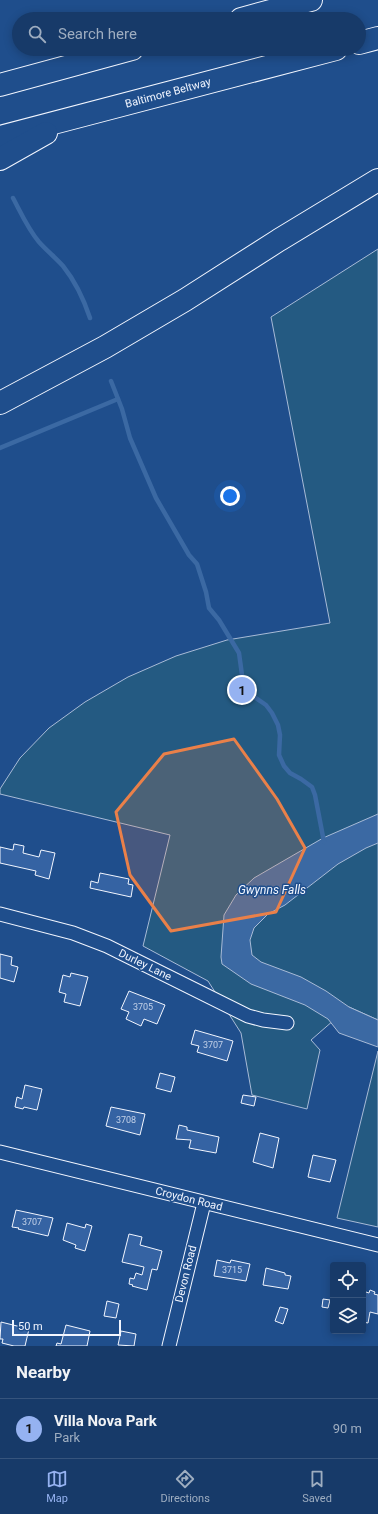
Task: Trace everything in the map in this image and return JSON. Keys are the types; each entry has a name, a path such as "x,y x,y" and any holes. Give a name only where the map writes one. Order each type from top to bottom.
{"highway":[{"path":"267,12 311,0"},
{"path":"366,41 378,38"},
{"path":"0,85 106,56"},
{"name":"Baltimore Beltway","path":"0,138 309,56"},
{"path":"0,159 72,118"},
{"path":"0,403 80,361 185,300 279,240 378,180"}],"street":[{"name":"Durley Lane","path":"0,914 73,933 106,946 248,1016 263,1020 287,1023"},
{"name":"Croydon Road","path":"0,1152 204,1203 378,1244"},
{"name":"Devon Road","path":"169,1346 204,1203"}],"highlighted area":[{"path":"234,739 277,799 305,848 276,912 171,931 130,875 116,812 164,754"}],"shaded area":[{"path":"378,249 378,1020 349,1007 311,1040 320,1050 307,1109 252,1095 241,1033 208,981 143,946 170,835 0,794 0,789 20,758 49,728 85,702 128,677 176,656 227,640 330,623 271,317"},
{"path":"378,1051 378,1227 337,1218"}],"water":[{"name":"Gwynns Falls","path":"378,814 378,843 338,864 285,905 268,914 254,928 250,940 252,955 261,962 301,977 326,991 349,1007 378,1020 378,1047 339,1033 328,1019 305,1005 251,984 222,964 221,957 224,915 236,895 254,878 323,838"}],"building":[{"path":"14,844 24,846 23,853 39,857 41,850 55,853 49,879 35,875 36,871 0,863 0,847 13,850"},
{"path":"100,873 129,879 128,884 133,885 131,897 90,888 91,881 98,883"},
{"path":"0,954 12,957 11,965 18,967 14,982 0,978"},
{"path":"71,973 88,977 80,1006 64,1002 66,994 59,992 63,975 70,977"},
{"path":"129,991 165,1005 157,1024 144,1019 141,1026 126,1019 129,1012 121,1009"},
{"path":"195,1030 233,1041 227,1061 197,1052 199,1046 191,1044"},
{"path":"160,1073 175,1077 171,1092 156,1088"},
{"path":"25,1085 42,1089 37,1110 24,1107 23,1109 15,1107 17,1097 22,1099"},
{"path":"243,1095 256,1097 254,1106 241,1103"},
{"path":"111,1107 145,1114 140,1135 106,1126"},
{"path":"179,1125 187,1127 187,1130 219,1137 216,1153 189,1148 191,1140 176,1139"},
{"path":"260,1133 279,1138 273,1168 253,1162"},
{"path":"313,1155 336,1160 330,1182 308,1177"},
{"path":"16,1210 53,1218 48,1236 12,1227"},
{"path":"67,1223 85,1228 86,1224 92,1226 85,1251 75,1248 76,1245 63,1240"},
{"path":"129,1234 142,1237 140,1245 162,1251 157,1270 152,1269 147,1290 129,1284 130,1278 134,1279 136,1273 142,1275 144,1267 122,1262"},
{"path":"217,1260 230,1263 231,1260 250,1264 246,1281 214,1276"},
{"path":"266,1268 291,1276 288,1289 263,1285"},
{"path":"370,1290 375,1292 374,1294 378,1295 378,1314 370,1312 368,1323 366,1323 366,1292 369,1293"},
{"path":"323,1299 330,1300 328,1308 322,1307"},
{"path":"107,1301 119,1304 116,1318 104,1316"},
{"path":"280,1307 288,1309 283,1324 275,1321"},
{"path":"1,1322 29,1329 25,1346 14,1346 2,1343 3,1339 0,1339"},
{"path":"66,1325 90,1331 87,1346 56,1346 57,1343 61,1344"},
{"path":"121,1331 136,1334 134,1346 118,1345"}],"waterway":[{"path":"13,198 35,237 63,266 75,284 90,318"},
{"path":"111,381 122,409 130,438 156,498 189,555 197,564 206,592 209,608 219,620 239,653 242,675 247,692 266,705 272,713 278,725 280,735 279,755 284,766 290,773 312,787 315,795 324,842"},
{"path":"0,448 118,399"}],"place":[{"name":"Villa Nova Park","path":"242,690"}]}
